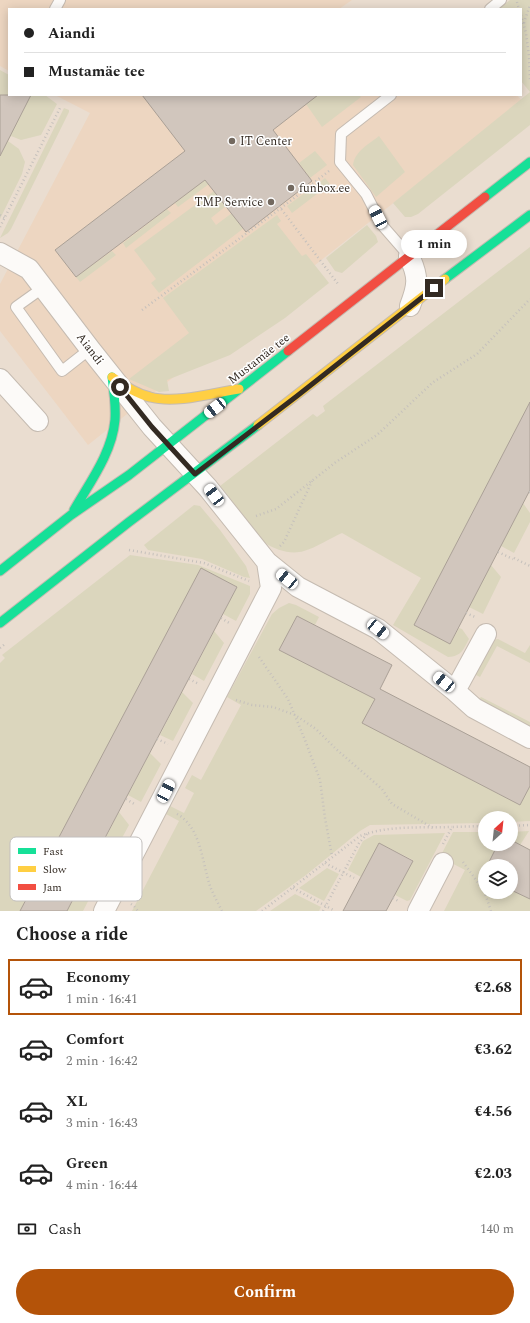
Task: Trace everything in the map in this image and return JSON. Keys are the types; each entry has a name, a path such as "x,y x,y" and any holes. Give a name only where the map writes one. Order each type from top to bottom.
{"main road":[{"name":"Mustamäe tee","path":"0,571 71,515 129,475 530,162"},
{"path":"0,623 129,522 297,396 410,306 530,215"},
{"path":"112,377 131,389 151,398 165,399 240,389"},
{"path":"71,515 107,451 113,435 115,405 112,377"}],"street":[{"name":"Aiandi","path":"0,253 29,269 152,427 208,488 267,562 298,587 378,629 474,708 530,738"},
{"path":"409,256 415,270 417,284 410,306"},
{"path":"0,379 38,421"},
{"path":"136,837 150,806 211,689 244,642 272,588 267,562"},
{"path":"455,691 486,634"},
{"path":"418,911 452,862"},
{"path":"104,911 108,901"}],"lane":[{"path":"491,8 501,0"},
{"path":"390,96 341,134 340,162 366,194 382,225 409,256"},
{"path":"44,287 16,307 62,371 90,349"}],"path":[{"path":"524,23 530,6"},
{"path":"522,18 529,56 530,80"},
{"path":"0,227 61,106"},
{"path":"142,310 340,162"},
{"path":"280,207 340,286"},
{"path":"0,215 5,218"},
{"path":"236,524 276,509 336,462 377,435 432,383 477,354 530,299"},
{"path":"267,562 284,542 312,480"},
{"path":"128,550 204,563 253,582"},
{"path":"498,552 530,566"},
{"path":"244,642 253,649 278,684 288,699 295,715 320,780 324,818 332,856"},
{"path":"189,679 241,702 273,707 295,715 316,729 336,749 382,789 392,804 433,828"},
{"path":"157,739 172,747"},
{"path":"126,799 184,818 191,828 200,848 210,886 222,911"},
{"path":"518,826 530,825"},
{"path":"262,911 360,836 388,829 478,826"},
{"path":"452,827 438,855 452,862 466,865 484,890 491,911"},
{"path":"323,911 359,844 369,833"},
{"path":"325,863 354,878"},
{"path":"293,888 335,911"}],"shaded area":[{"path":"0,0 352,0 340,8 8,8 8,70 0,66"},
{"path":"510,0 530,0 530,92 522,82 522,8 499,8"},
{"path":"0,70 8,74 8,96 46,96 57,104 41,135 21,140 11,136 8,141 19,149 25,162 22,174 0,219"},
{"path":"530,92 530,125 418,214 411,217 405,217 393,203"},
{"path":"57,96 518,96 522,101 88,445 0,331 0,284 90,113"},
{"path":"317,96 361,97 322,127 306,104"},
{"path":"64,108 69,110 69,112 11,229 0,238"},
{"path":"379,136 405,172 376,197 353,165 359,152"},
{"path":"315,151 327,165 310,178 299,163"},
{"path":"210,176 213,181 178,207 175,203"},
{"path":"325,178 330,184 292,213 287,206"},
{"path":"214,191 226,206 211,218 216,225 232,213 244,228 159,293 151,283 156,279 134,250"},
{"path":"167,209 171,213 126,248 123,243"},
{"path":"277,215 281,221 277,224 302,256 306,254 329,283 285,318 230,355 167,380 169,391 159,392 129,379 189,333 163,298"},
{"path":"367,225 376,236 378,242 342,273 335,271 326,258"},
{"path":"530,247 530,402 414,625 450,644 459,628 462,629 469,639 459,654 448,657 393,625 421,578 342,533 304,551 289,552 274,548 265,543 220,486 313,414 317,417 325,411 323,406"},
{"path":"112,251 116,255 80,282 76,277"},
{"path":"523,503 530,513 530,522 514,553 501,546"},
{"path":"194,505 200,506 220,530 246,566 250,578 244,577 202,559 148,550 144,545"},
{"path":"130,555 198,565 250,586 250,594 236,621 223,614 237,587 201,568 59,837 10,837 10,901 25,901 20,911 0,911 0,663 5,658 2,655"},
{"path":"491,565 501,577 483,614 469,607"},
{"path":"289,603 319,617 315,625 297,616 279,650 375,699 363,723 520,805 530,786 530,821 518,822 518,811 478,811 478,823 370,825 360,831 306,875 256,911 132,911 137,901 142,901 142,892 179,821 166,814 170,806 184,813 194,793 185,788 192,775 201,780 241,705 227,697 272,614 279,608"},
{"path":"214,631 224,643 204,681 192,674"},
{"path":"498,639 525,653 530,645 530,663 497,646 480,677 472,673 489,641"},
{"path":"182,692 193,703 173,741 160,735"},
{"path":"481,697 530,722 530,730 479,699"},
{"path":"150,753 161,764 141,802 128,795"},
{"path":"119,812 129,825 123,837 106,837"},
{"path":"529,831 520,845 518,844 518,832"},
{"path":"453,832 478,832 478,851 494,851 490,859 478,859 478,899 518,899 518,893 530,899 530,911 444,911 465,870 440,857"},
{"path":"445,833 410,900 407,901 395,895 413,860 379,843 361,877 348,870 363,841 374,835"},
{"path":"327,868 339,874 324,901 299,888"},
{"path":"295,894 321,907 319,911 270,911"},
{"path":"72,901 88,901 83,911 67,911"}],"building":[{"path":"0,95 30,96 0,156"},
{"path":"143,96 317,96 273,130 312,181 246,232 205,180 76,277 55,250 185,151"},
{"path":"530,402 530,490 450,644 414,625"},
{"path":"201,568 237,587 105,837 59,837"},
{"path":"297,616 392,665 380,689 530,767 530,786 520,805 362,723 375,699 279,650"},
{"path":"379,843 413,861 386,911 343,911"},
{"path":"518,844 530,850 530,899 518,893 518,859 490,859 494,851 518,851"},
{"path":"25,901 72,901 67,911 20,911"}],"traffic: fast":[{"path":"485,197 530,162"},
{"path":"445,279 530,215"},
{"path":"0,571 71,515 129,475 288,351"},
{"path":"74,510 99,467 110,444 115,420 112,377"},
{"path":"0,623 129,522 258,425"}],"traffic: slow":[{"path":"258,425 445,279"},
{"path":"112,377 140,394 160,399 183,399 239,389"}],"traffic: jam":[{"path":"288,351 485,197"}],"place":[{"name":"IT Center","path":"232,141"},
{"name":"funbox.ee","path":"291,188"},
{"name":"TMP Service","path":"271,202"}],"route":[{"path":"120,387 152,427 195,474 434,288"}]}
